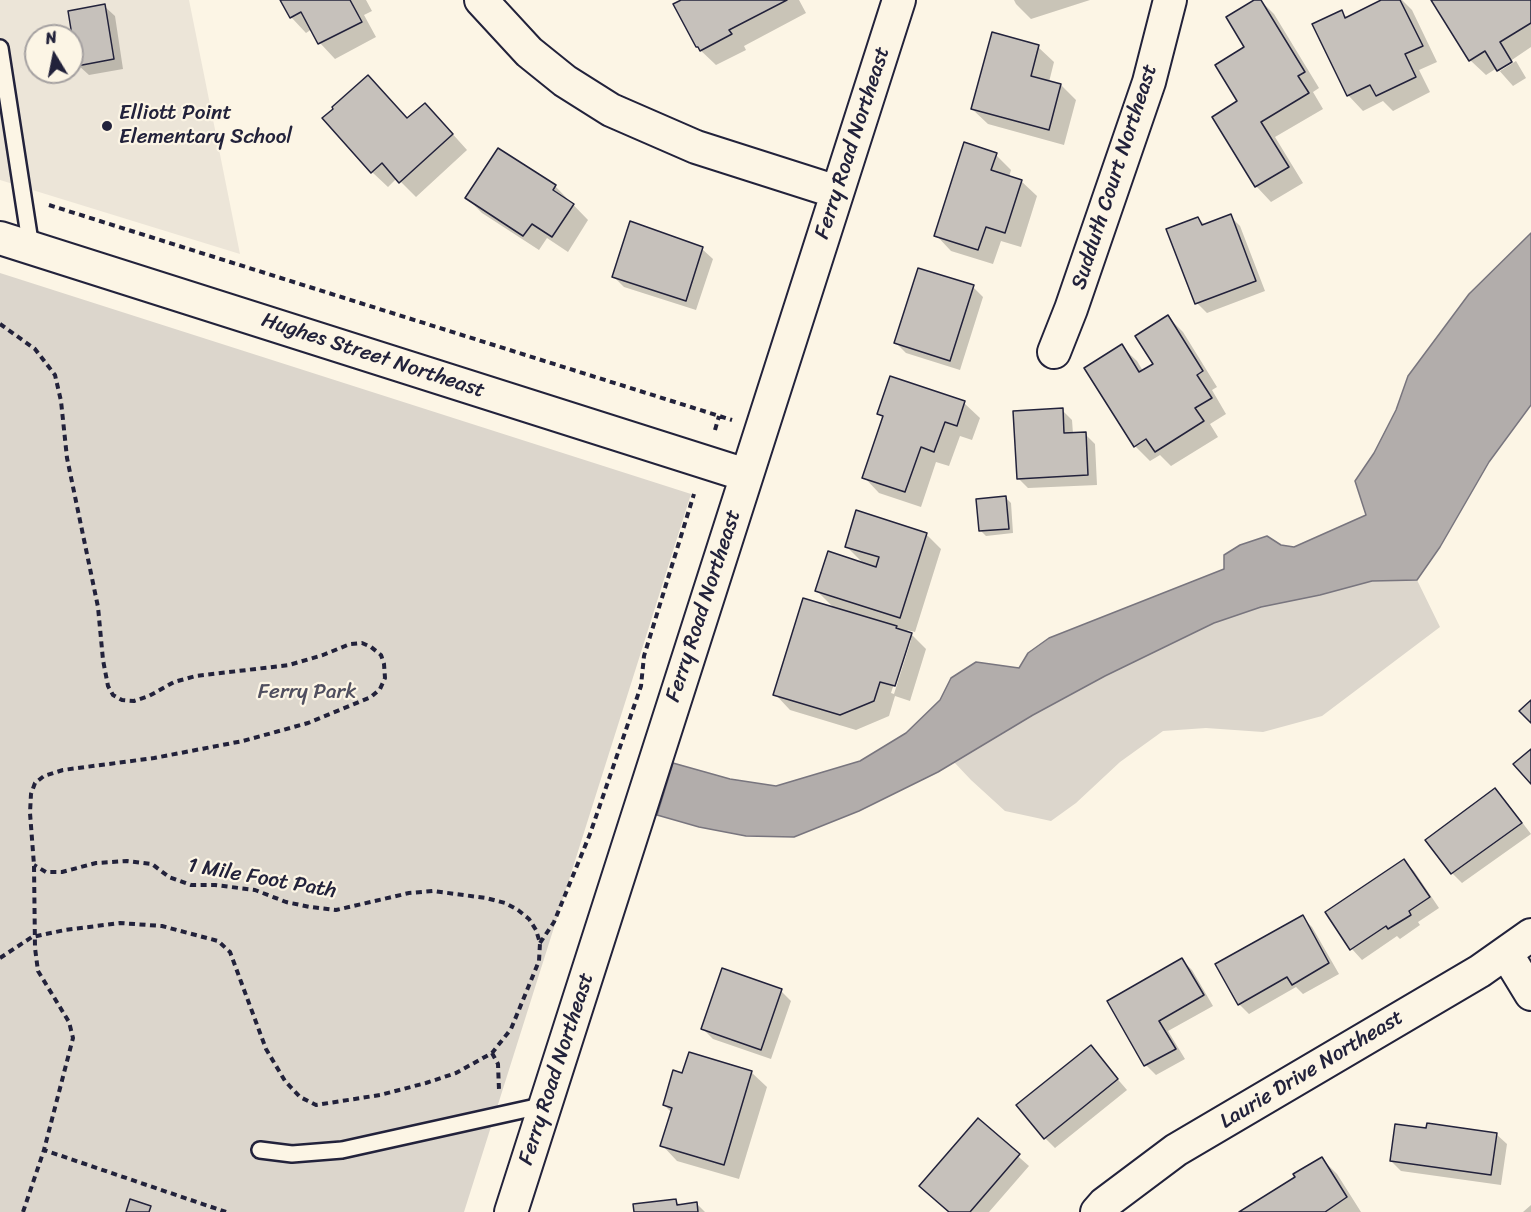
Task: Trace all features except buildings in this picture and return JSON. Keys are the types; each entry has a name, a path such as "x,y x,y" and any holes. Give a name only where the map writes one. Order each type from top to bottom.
{"street":[{"path":"481,0 530,52 565,81 611,110 696,147 837,192"},
{"name":"Ferry Road Northeast","path":"511,1212 899,0"},
{"name":"Sudduth Court Northeast","path":"1054,352 1149,82 1170,0"},
{"name":"Hughes Street Northeast","path":"0,238 746,475"},
{"name":"Laurie Drive Northeast","path":"1097,1212 1104,1204 1176,1150 1480,971 1531,935"},
{"path":"1506,953 1531,994"}],"lane":[{"path":"0,48 31,248"},
{"path":"260,1150 292,1154 342,1150 545,1106"}],"path":[{"path":"24,197 761,429"},
{"path":"0,324 35,349 55,375 61,401 67,458 98,608 103,660 108,686 113,694 122,700 134,701 149,696 174,682 196,676 289,665 350,644 362,643 381,655 385,678 380,689 371,697 308,723 243,741 154,758 63,770 44,776 34,783 30,813 38,971 69,1022 74,1038 44,1150 23,1212"},
{"path":"0,958 35,936 120,922 162,926 218,941 230,952 270,1057 300,1097 316,1105 380,1095 426,1083 456,1072 492,1053 511,1029 539,961 540,943 554,921 590,834 641,686 644,656 719,416"},
{"name":"1 Mile Foot Path","path":"34,865 46,872 62,872 96,863 127,861 152,864 170,877 191,885 215,885 255,890 286,902 336,910 409,893 433,891 486,897 505,903 529,919 540,943"},
{"path":"492,1053 498,1064 500,1076 499,1092 492,1117"},
{"path":"44,1150 226,1212"}],"shaded area":[{"name":"Elliott Point Elementary School","path":"0,0 189,0 240,254 0,180"},
{"path":"1531,233 1531,405 1489,462 1440,547 1417,580 1372,581 1261,607 1214,623 1105,676 1033,715 938,772 859,811 794,837 746,836 699,827 657,815 673,763 730,779 776,786 860,761 906,733 940,700 951,678 976,662 1019,668 1028,653 1049,638 1224,569 1224,555 1240,545 1267,536 1281,545 1294,547 1366,515 1355,481 1374,453 1396,410 1408,376 1469,294"}],"green space":[{"name":"Ferry Park","path":"0,273 691,494 464,1212 0,1212"},
{"path":"1417,580 1440,627 1322,716 1263,732 1206,728 1163,731 1120,762 1076,803 1051,821 1005,811 954,762 1105,676 1214,623 1261,607 1372,581"}],"place":[{"name":"Elliott Point Elementary School","path":"107,126"}]}
